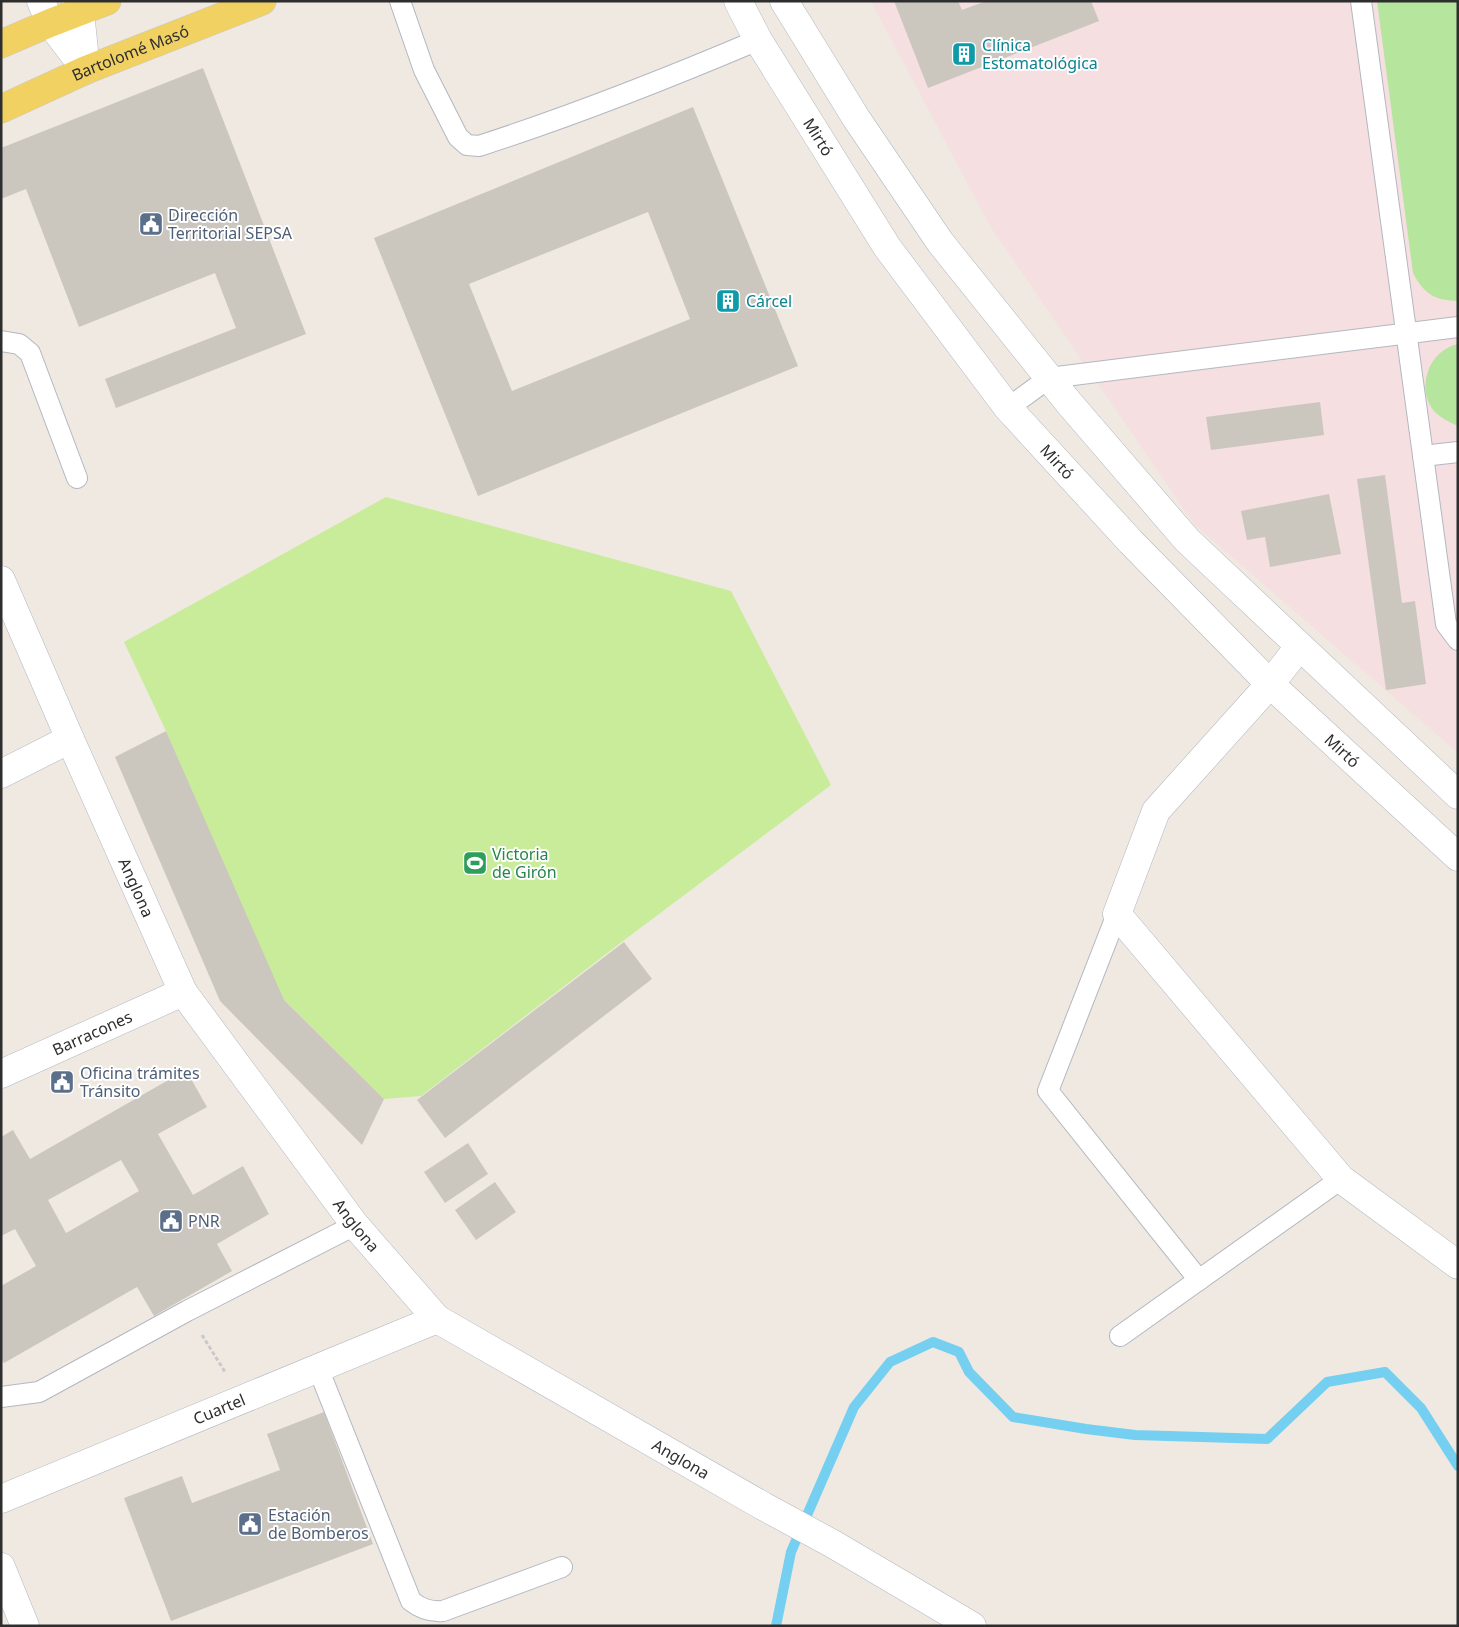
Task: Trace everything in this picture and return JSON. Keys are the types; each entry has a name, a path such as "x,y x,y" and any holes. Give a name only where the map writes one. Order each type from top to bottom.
{"main road":[{"path":"1,44 45,12 107,1"},
{"name":"Bartolomé Masó","path":"1,108 86,70 262,1"}],"street":[{"name":"Mirtó","path":"738,1 758,40 887,247 1008,408 1132,542 1270,684 1458,857"},
{"path":"784,1 856,118 940,242 1049,378 1187,540 1458,796"},
{"path":"78,6 86,70"},
{"path":"45,12 86,70"},
{"name":"Anglona","path":"1,580 183,992 355,1225 436,1320 833,1544 972,1626"},
{"path":"1299,646 1270,684 1156,811 1117,914 1341,1179 1458,1265"},
{"path":"1,774 70,739"},
{"name":"Barracones","path":"1,1074 183,992"},
{"name":"Cuartel","path":"1,1499 436,1320"},
{"path":"1,1567 25,1626"}],"lane":[{"path":"400,1 424,70 458,137 467,146 479,146 559,120 644,88 758,40"},
{"path":"1361,1 1446,624 1458,640"},
{"path":"1008,408 1049,378 1458,326"},
{"path":"1,341 19,344 30,353 77,478"},
{"path":"1423,456 1458,452"},
{"path":"1117,914 1048,1091 1198,1280"},
{"path":"1120,1336 1341,1179"},
{"path":"1,1397 39,1392 187,1311 355,1225"},
{"path":"318,1368 411,1601 418,1607 426,1610 443,1611 562,1567"}],"path":[{"path":"187,1311 242,1399"}],"shaded area":[{"path":"871,1 1458,1 1458,753 1194,524 990,226"}],"green space":[{"path":"1377,1 1458,1 1457,301 1442,299 1430,294 1421,286 1413,273"},
{"path":"1458,344 1458,426 1445,420 1434,411 1428,402 1426,381 1428,371 1439,354"},
{"name":"Victoria de Girón","path":"386,497 731,591 831,785 421,1096 384,1099 280,996 166,731 124,642"}],"building":[{"name":"Clínica Estomatológica","path":"894,1 958,1 962,10 986,1 1091,1 1099,21 928,88"},
{"name":"Dirección Territorial SEPSA","path":"203,68 306,334 116,408 105,379 236,328 215,273 79,327 26,189 1,199 1,148"},
{"name":"Cárcel","path":"693,107 798,366 478,496 374,238","holes":["648,212 690,319 512,391 469,284"]},
{"path":"1320,402 1324,435 1211,450 1206,417"},
{"path":"1385,475 1402,603 1415,601 1426,684 1386,690 1357,479"},
{"path":"1329,494 1341,554 1270,567 1265,537 1247,540 1241,511"},
{"path":"166,731 284,1000 384,1099 362,1145 220,1001 115,757"},
{"path":"624,942 652,979 445,1138 417,1100"},
{"name":"PNR","path":"186,1070 207,1107 158,1134 193,1195 243,1166 269,1214 217,1244 232,1271 154,1316 137,1287 4,1363 1,1359 1,1286 36,1266 15,1229 1,1236 1,1137 13,1130 30,1159","holes":["121,1160 139,1191 66,1233 48,1200"]},
{"path":"468,1143 488,1174 445,1203 424,1172"},
{"path":"495,1182 516,1212 476,1240 455,1210"},
{"name":"Estación de Bomberos","path":"324,1412 373,1544 171,1621 124,1498 182,1476 192,1503 280,1470 267,1434"}],"waterway":[{"path":"776,1626 791,1552 854,1407 890,1362 933,1342 959,1352 969,1372 1013,1417 1135,1435 1267,1439 1327,1382 1385,1372 1421,1408 1458,1466"}],"place":[{"name":"Clínica Estomatológica","path":"964,54"},
{"name":"Dirección Territorial SEPSA","path":"151,224"},
{"name":"Cárcel","path":"728,301"},
{"name":"Victoria de Girón","path":"475,863"},
{"name":"Oficina trámites Tránsito","path":"62,1082"},
{"name":"PNR","path":"171,1221"},
{"name":"Estación de Bomberos","path":"250,1524"}]}
